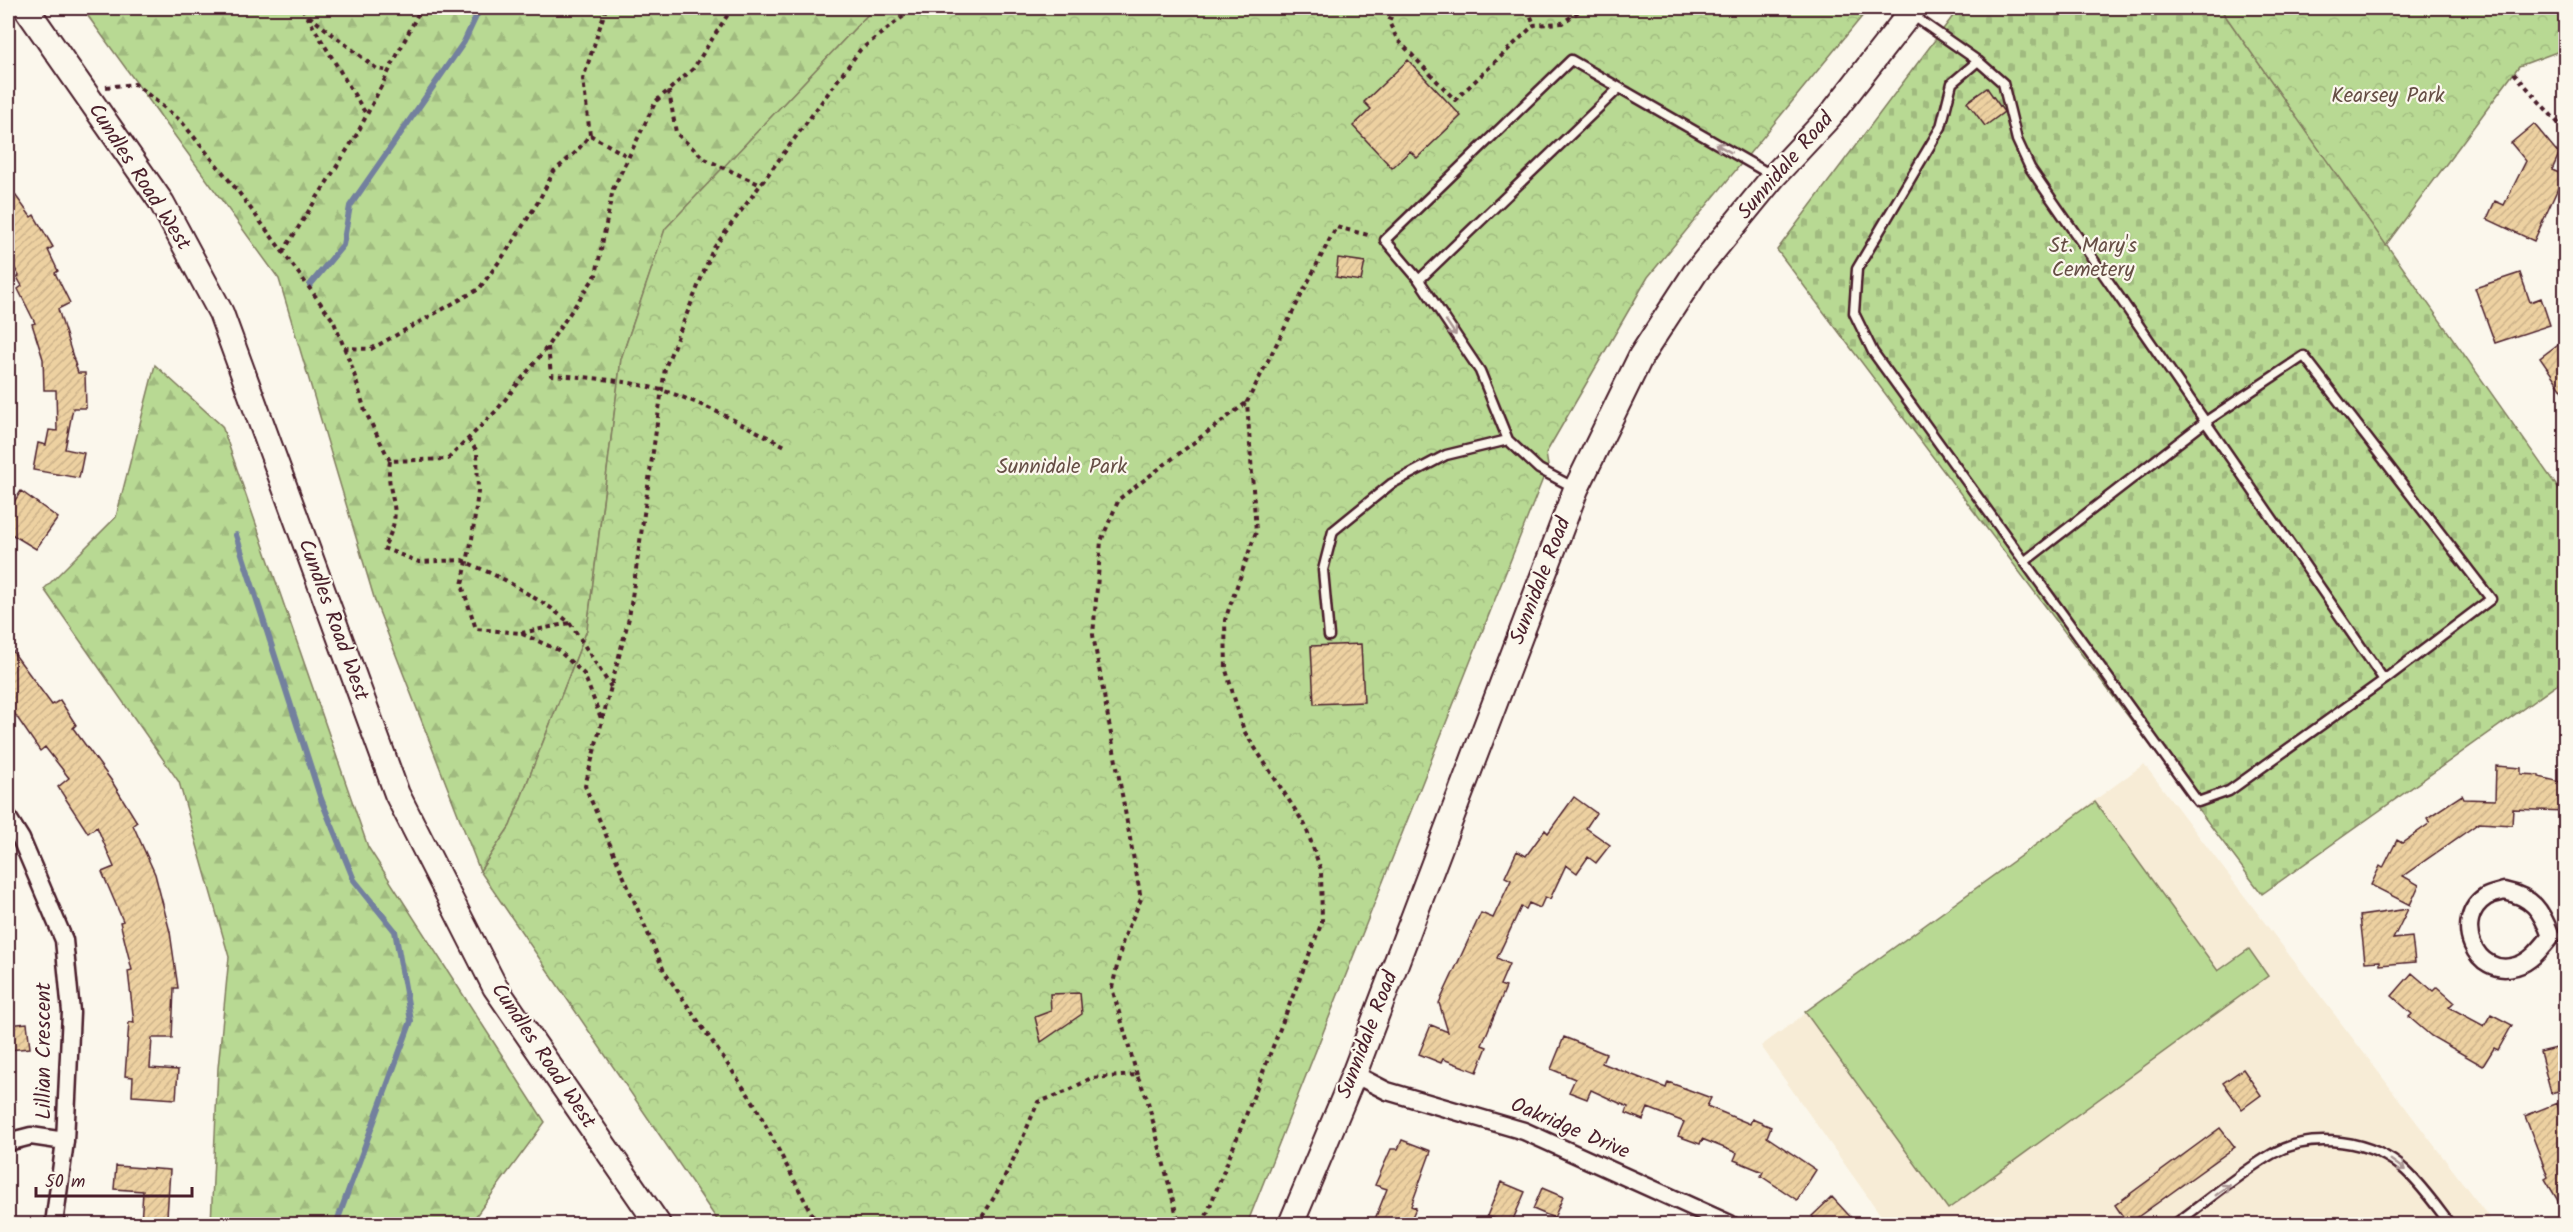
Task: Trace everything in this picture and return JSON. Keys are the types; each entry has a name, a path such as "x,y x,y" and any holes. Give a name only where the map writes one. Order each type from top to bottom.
{"main road":[{"name":"Cundles Road West","path":"26,8 162,203 221,313 397,794 495,987 658,1224"},
{"name":"Sunnidale Road","path":"1292,1224 1354,1074 1576,489 1641,356 1695,273 1774,177 1830,116 1912,10"}],"street":[{"name":"Lillian Crescent","path":"8,818 21,838 64,940 71,1012 65,1141 54,1224"},
{"path":"2504,891 2521,894 2536,906 2558,937 2516,966 2500,967 2486,962 2474,951 2469,939 2468,922 2475,907 2487,896 2504,891"},
{"name":"Oakridge Drive","path":"1354,1074 1387,1091 1524,1131 1730,1224"},
{"path":"8,1142 31,1136 65,1141"}],"lane":[{"path":"1912,10 1978,61 2002,83 2017,140 2030,168 2384,680"},
{"path":"1576,489 1539,469 1508,440 1480,371 1419,280 1385,240 1571,60 1774,177"},
{"path":"1978,61 1952,83 1941,127 1857,269 1854,313 1873,352 2024,562 2198,802 2229,791 2384,680 2491,599 2304,356 2205,422 2024,562"},
{"path":"1419,280 1618,89"},
{"path":"1329,636 1323,570 1334,531 1391,484 1446,455 1508,440"},
{"path":"2175,1224 2273,1153 2299,1143 2325,1142 2354,1145 2380,1153 2405,1169 2450,1224"}],"path":[{"path":"302,8 367,115"},
{"path":"284,252 367,115 421,8"},
{"path":"344,348 371,349 479,289 507,251 538,202 554,171 575,153 590,135 583,79 606,8"},
{"path":"390,461 448,459 496,411 548,345 596,275 613,189 656,101 693,69 732,8"},
{"path":"817,1224 754,1103 664,971 585,786 629,618 665,368 713,249 860,50 914,8"},
{"path":"1394,8 1389,22 1397,39 1455,100 1534,25 1562,23 1584,8"},
{"path":"1528,8 1534,25"},
{"path":"306,14 377,69 389,71"},
{"path":"2514,73 2565,132"},
{"path":"83,89 135,84 181,121 284,252 333,320 365,411 390,461 388,473 396,510 393,533 383,548 419,562 462,560 505,580 551,608 570,623 611,688"},
{"path":"669,90 676,133 705,159 761,185"},
{"path":"590,135 629,157"},
{"path":"1179,1224 1147,1098 1137,1075 1112,988 1123,940 1141,899 1093,635 1101,541 1119,499 1247,402 1336,227 1385,240"},
{"path":"548,345 551,375 603,378 662,390 735,420 787,447"},
{"path":"1203,1224 1322,922 1321,870 1305,825 1245,731 1226,670 1225,620 1256,532 1247,402"},
{"path":"468,439 477,451 478,492 462,585 476,629 520,633 570,623"},
{"path":"520,633 558,650 584,674 602,722"},
{"path":"977,1224 987,1210 1018,1149 1038,1102 1066,1092 1091,1078 1137,1075"}],"shaded area":[{"path":"2144,764 2494,1224 1887,1224 1761,1046"}],"green space":[{"path":"82,8 874,8 665,230 621,359 587,630 510,826 480,871 375,601 279,279"},
{"name":"Sunnidale Park","path":"874,8 1869,8 1648,277 1546,453 1548,466 1247,1224 720,1224 480,871 510,826 587,630 621,359 665,229"},
{"name":"St. Mary's Cemetery","path":"1959,8 2220,8 2565,498 2565,679 2262,894 1777,250"},
{"name":"Kearsey Park","path":"2220,8 2565,8 2565,49 2519,66 2386,245"},
{"path":"155,365 222,426 368,847 545,1122 470,1224 211,1224 218,1068 229,957 179,782 44,589 116,517"},
{"path":"2095,802 2218,971 2249,949 2268,976 1948,1209 1805,1012"}],"building":[{"path":"1408,60 1461,116 1417,158 1410,151 1392,168 1353,126 1371,109 1364,102"},
{"path":"1987,88 2004,112 1985,126 1967,102"},
{"path":"2534,124 2559,154 2552,170 2564,175 2534,241 2487,219 2495,201 2504,205 2526,161 2511,143"},
{"path":"8,185 31,217 34,215 53,247 48,250 58,271 55,273 70,303 58,309 78,373 85,373 86,408 73,408 65,449 84,453 79,478 33,470 38,443 46,445 49,430 57,431 56,390 44,390 43,359 32,324 35,323 18,289 22,286 17,277 19,276 8,256"},
{"path":"1338,258 1365,262 1361,281 1336,277"},
{"path":"2520,273 2530,302 2541,298 2550,325 2495,343 2475,288"},
{"path":"2565,339 2565,394 2540,358"},
{"path":"21,491 58,518 36,549 8,532 8,511"},
{"path":"1361,644 1364,702 1314,704 1311,646"},
{"path":"8,645 52,705 60,700 76,725 73,728 111,780 137,822 133,825 155,874 170,932 178,988 174,988 172,1038 152,1038 150,1068 178,1070 176,1099 132,1096 133,1077 125,1076 129,1022 134,1023 128,971 132,970 120,922 123,921 102,872 114,867 97,827 88,833 58,787 69,778 45,747 40,751 8,704"},
{"path":"2496,766 2521,768 2521,774 2539,775 2539,777 2565,783 2565,811 2513,809 2512,825 2479,823 2403,876 2419,885 2410,905 2371,885 2380,866 2383,868 2397,840 2402,843 2430,823 2427,818 2462,795 2464,799 2495,800"},
{"path":"1574,797 1596,813 1586,828 1610,845 1596,863 1588,857 1577,873 1566,865 1550,899 1545,897 1540,908 1529,903 1526,909 1521,907 1497,958 1509,964 1500,985 1506,987 1482,1045 1487,1047 1477,1072 1443,1059 1441,1063 1419,1054 1431,1025 1448,1032 1439,1003 1481,913 1493,918 1511,880 1505,877 1517,851 1526,856 1545,830 1548,833"},
{"path":"2408,909 2393,939 2412,937 2415,962 2380,965 2380,961 2365,962 2360,916"},
{"path":"2412,973 2433,991 2437,987 2454,1002 2449,1007 2484,1026 2491,1014 2512,1025 2498,1050 2494,1048 2483,1066 2431,1036 2409,1017 2412,1014 2392,996"},
{"path":"1080,993 1082,1014 1041,1042 1035,1017 1051,1011 1050,994"},
{"path":"27,1023 30,1048 8,1050 8,1025"},
{"path":"1564,1037 1606,1054 1602,1063 1666,1088 1668,1082 1711,1098 1707,1106 1750,1124 1752,1119 1771,1127 1767,1137 1816,1170 1797,1200 1761,1176 1763,1172 1734,1160 1737,1153 1702,1139 1700,1144 1678,1136 1684,1122 1648,1108 1643,1120 1626,1113 1628,1107 1591,1090 1587,1099 1569,1092 1575,1079 1551,1069"},
{"path":"2565,1046 2565,1089 2551,1093 2540,1052"},
{"path":"2243,1069 2261,1095 2242,1109 2223,1083"},
{"path":"2557,1103 2565,1126 2564,1218 2557,1199 2545,1179 2548,1177 2525,1116"},
{"path":"2220,1128 2235,1147 2128,1224 2115,1205"},
{"path":"1402,1140 1431,1151 1411,1206 1416,1208 1409,1224 1373,1224 1387,1189 1375,1185 1391,1149 1398,1149"},
{"path":"116,1166 170,1170 167,1217 161,1216 160,1224 141,1224 143,1191 114,1189"},
{"path":"1501,1182 1525,1192 1511,1224 1487,1216"},
{"path":"1542,1188 1563,1197 1554,1218 1533,1209"},
{"path":"1832,1197 1857,1224 1819,1224 1812,1216"}],"waterway":[{"path":"310,285 343,245 350,206 464,42 480,8"},
{"path":"236,535 321,799 354,880 395,931 411,1021 336,1224"}]}
